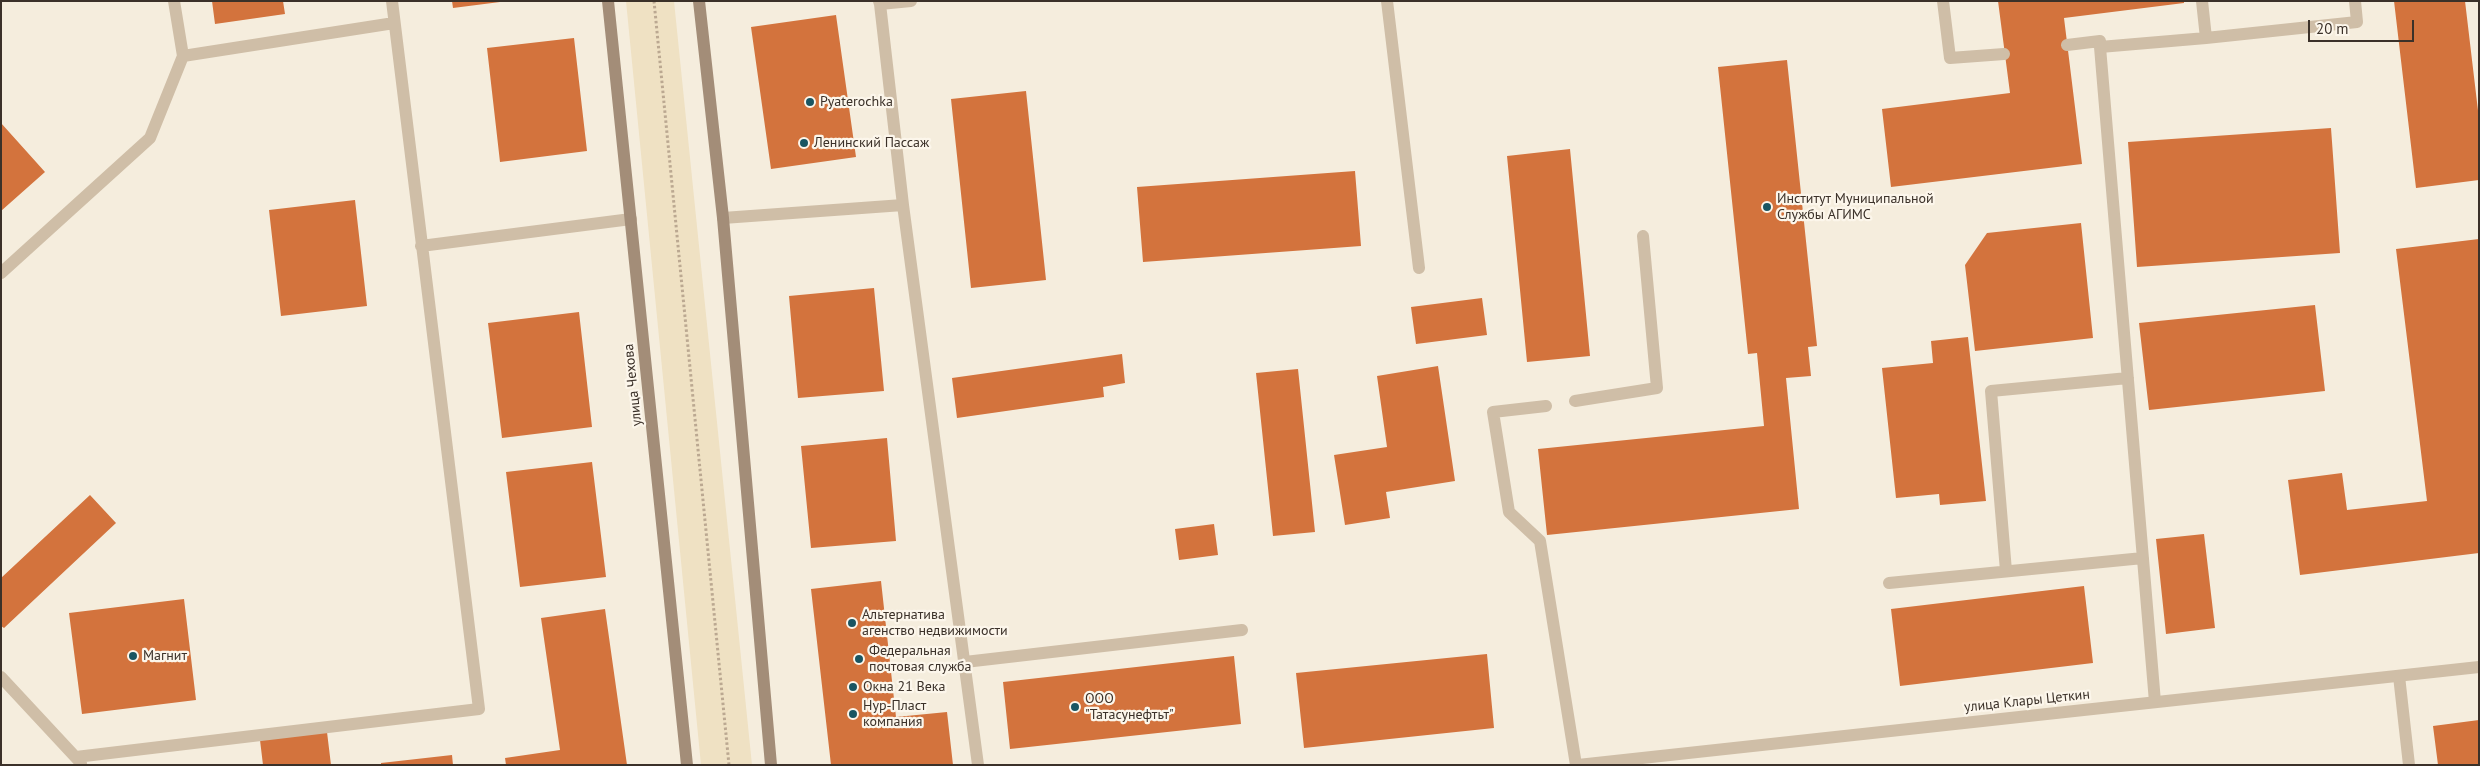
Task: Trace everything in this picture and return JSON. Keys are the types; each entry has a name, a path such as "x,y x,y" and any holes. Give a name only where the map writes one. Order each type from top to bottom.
{"main road":[{"name":"улица Чехова","path":"608,1 687,765"},
{"path":"699,1 723,218 771,765"}],"street":[{"path":"1,273 150,138 183,56 174,1"},
{"path":"1,677 79,761 479,709 392,1"},
{"path":"911,1 880,3 903,205 978,765"},
{"path":"1387,1 1418,268"},
{"path":"1943,1 1950,58 2004,54"},
{"path":"2202,1 2206,38"},
{"path":"2100,47 2357,22 2355,1"},
{"path":"183,56 394,22"},
{"path":"2068,45 2100,41 2155,702"},
{"path":"723,218 903,205"},
{"path":"421,246 630,218"},
{"path":"1575,402 1657,388 1642,236"},
{"path":"2006,571 1991,391 2128,378"},
{"path":"1546,406 1493,412 1509,512 1540,541 1577,765"},
{"path":"1890,583 2143,558"},
{"path":"965,662 1242,630"},
{"name":"улица Клары Цеткин","path":"1577,765 2479,667"},
{"path":"2399,676 2409,765"}],"path":[{"path":"654,1 729,765"}],"shaded area":[{"path":"626,1 674,1 752,765 701,765"}],"building":[{"path":"212,1 283,1 285,14 215,24"},
{"path":"452,1 500,1 500,2 453,8"},
{"path":"1998,1 2184,1 2184,3 2064,18 2082,164 1891,187 1882,109 2010,93"},
{"path":"2394,1 2465,1 2479,119 2479,180 2416,188"},
{"path":"836,15 856,157 771,169 751,27"},
{"path":"574,38 587,151 500,162 487,48"},
{"name":"Институт Муниципальной Службы АГИМС","path":"1787,60 1817,346 1808,347 1811,376 1786,378 1799,509 1547,535 1538,449 1764,426 1757,353 1748,354 1718,67"},
{"path":"1026,91 1046,280 971,288 951,99"},
{"path":"1,123 45,172 1,211"},
{"path":"2331,128 2340,253 2137,267 2128,142"},
{"path":"1570,149 1590,356 1527,362 1507,156"},
{"path":"1355,171 1361,246 1143,262 1137,187"},
{"path":"355,200 367,306 281,316 269,210"},
{"path":"2081,223 2093,338 1975,351 1965,265 1987,233"},
{"path":"2479,239 2479,553 2300,575 2288,480 2342,473 2347,510 2427,501 2396,249"},
{"path":"874,288 884,391 798,398 789,296"},
{"path":"1482,298 1487,335 1416,344 1411,307"},
{"path":"2315,305 2325,391 2149,410 2139,323"},
{"path":"579,312 592,427 502,438 488,323"},
{"path":"1968,337 1986,501 1940,505 1939,494 1896,498 1882,368 1933,363 1931,341"},
{"path":"1122,354 1125,383 1103,387 1104,397 957,418 952,378"},
{"path":"1438,366 1455,481 1386,492 1390,518 1345,525 1334,455 1387,447 1377,376"},
{"path":"1298,369 1315,532 1273,536 1256,373"},
{"path":"887,438 896,541 811,548 801,446"},
{"path":"592,462 606,577 520,587 506,472"},
{"path":"90,495 116,523 4,628 1,626 1,578"},
{"path":"1214,524 1218,555 1179,560 1175,529"},
{"path":"2204,534 2215,628 2166,634 2156,539"},
{"path":"881,581 896,717 947,712 953,765 831,765 811,589"},
{"path":"2084,586 2093,663 1900,686 1891,609"},
{"name":"Магнит","path":"184,599 196,700 82,714 69,613"},
{"path":"605,609 627,765 506,765 505,758 560,750 541,618"},
{"path":"1487,654 1494,728 1304,748 1296,673"},
{"path":"1234,656 1241,724 1010,749 1003,682"},
{"path":"2479,720 2479,765 2438,765 2433,726"},
{"path":"327,732 331,765 263,765 260,740"},
{"path":"452,755 453,765 381,765 381,763"}],"place":[{"name":"Pyaterochka","path":"810,102"},
{"name":"Ленинский Пассаж","path":"804,143"},
{"name":"Институт Муниципальной Службы АГИМС","path":"1767,207"},
{"name":"Альтернатива агенство недвижимости","path":"852,623"},
{"name":"Магнит","path":"133,656"},
{"name":"Федеральная почтовая служба","path":"859,659"},
{"name":"Окна 21 Века","path":"853,687"},
{"name":"ООО \"Татасунефтьт\"","path":"1075,707"},
{"name":"Нур-Пласт компания","path":"853,714"}]}
